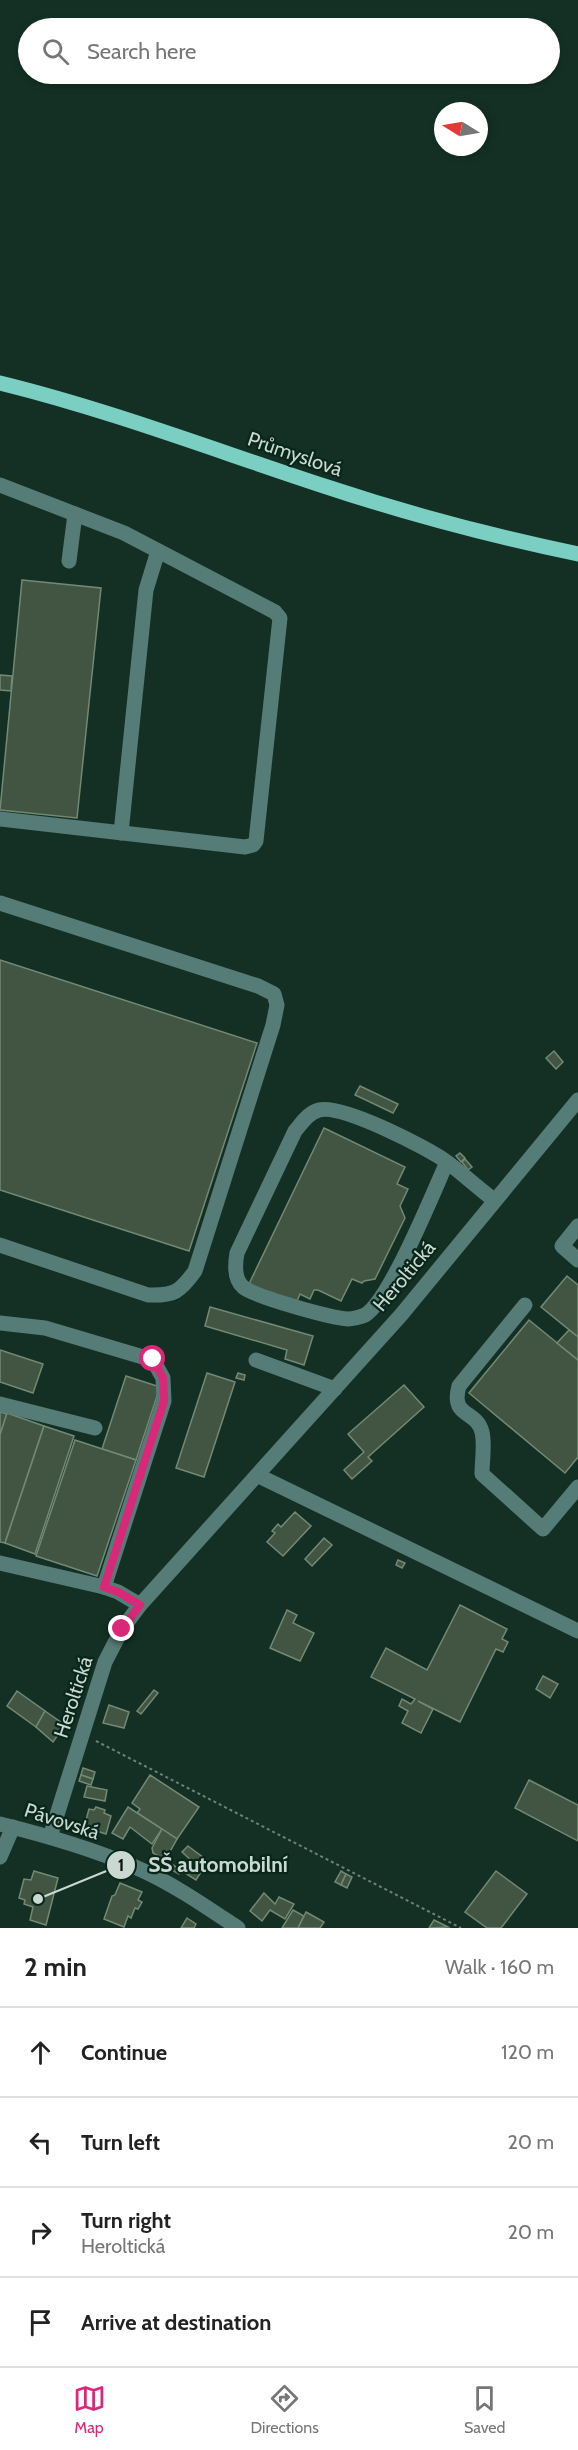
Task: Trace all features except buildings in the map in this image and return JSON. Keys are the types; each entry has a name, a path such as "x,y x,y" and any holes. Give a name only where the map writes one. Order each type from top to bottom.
{"main road":[{"name":"Průmyslová","path":"0,383 203,444 322,486 450,525 578,554"}],"street":[{"path":"0,485 124,533 275,612 280,618 256,840 253,845 245,847 0,819"},
{"path":"69,561 75,514"},
{"path":"121,833 146,590 158,551"},
{"path":"0,903 258,986 274,994 277,1005 273,1025 195,1271 183,1287 168,1296 148,1295 0,1245"},
{"name":"Heroltická","path":"50,1837 105,1662 122,1629 140,1605 400,1315 578,1100"},
{"path":"447,1162 388,1288 365,1315 349,1319 264,1298 243,1288 238,1281 235,1265 237,1253 296,1131 306,1117 318,1110 337,1110 429,1150 447,1162 494,1200"},
{"path":"578,1227 562,1246 578,1260"},
{"path":"525,1305 459,1386 455,1398 459,1408 477,1424 482,1432 482,1474 543,1529 578,1487"},
{"path":"0,1323 45,1328 153,1359 163,1378 164,1401 104,1587"},
{"path":"256,1360 335,1389"},
{"path":"0,1404 95,1428"},
{"path":"257,1475 578,1631"},
{"path":"0,1563 104,1587 140,1605"},
{"path":"0,1857 7,1825"},
{"name":"Pávovská","path":"7,1825 50,1837 136,1867 175,1887 238,1928"}],"path":[{"path":"83,1735 461,1928"}],"place":[{"name":"SŠ automobilní","path":"38,1899"}],"route":[{"path":"122,1629 140,1605 104,1587 164,1401 163,1378 153,1359"}]}
